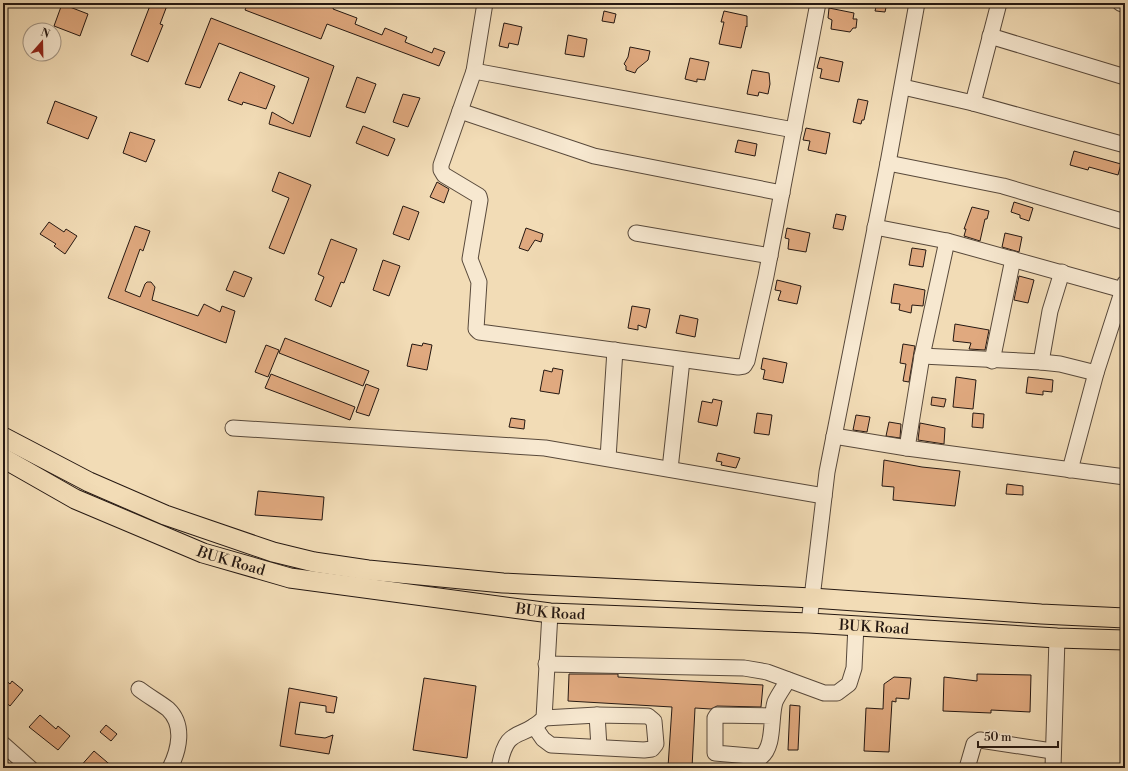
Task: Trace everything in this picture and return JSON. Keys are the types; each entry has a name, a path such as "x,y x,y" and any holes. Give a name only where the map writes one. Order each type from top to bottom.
{"main road":[{"name":"BUK Road","path":"3,437 89,482 165,515 272,552 314,562 368,570 503,583 812,598 1041,614 1125,618"},
{"name":"BUK Road","path":"3,458 82,502 203,553 290,578 550,613 856,625 1057,638 1125,640"}],"street":[{"path":"485,3 474,71 441,165 441,170 444,175 479,196 480,200 470,259 479,282 476,329 479,332 738,367 744,366 747,361 770,256 818,3"},
{"path":"809,623 824,496 834,436 903,87 917,3"},
{"path":"973,103 999,3"},
{"path":"1120,3 1125,4"},
{"path":"990,36 1125,77"},
{"path":"474,71 794,130"},
{"path":"903,87 973,103 1125,145"},
{"path":"460,111 594,156 782,193"},
{"path":"888,163 1003,186 1125,222"},
{"path":"875,227 947,241 1062,272 1124,286 1119,327 1096,373 1070,470"},
{"path":"636,233 770,256"},
{"path":"907,448 922,356 947,241"},
{"path":"992,361 1013,258"},
{"path":"1041,362 1050,311 1062,272"},
{"path":"608,458 615,350"},
{"path":"922,356 992,361 1041,362 1060,364 1096,373"},
{"path":"670,469 682,360"},
{"path":"234,428 545,448 824,496"},
{"path":"834,436 907,448 1125,477"},
{"path":"499,768 507,742 512,736 539,722 597,715 648,716 654,721 656,744 652,749 599,747 551,744 543,739 539,722 550,613"},
{"path":"546,664 744,668 767,672 824,694 837,693 849,684 854,668 856,625"},
{"path":"1053,768 1052,751 1057,638"},
{"path":"772,716 776,701 788,680"},
{"path":"139,689 173,715 176,724 179,747 170,768"},
{"path":"597,715 599,747"},
{"path":"967,768 974,744 980,740 1052,751"},
{"path":"3,744 30,768"}],"building":[{"path":"151,3 168,3 160,24 163,25 148,62 131,55"},
{"path":"248,3 335,3 333,9 357,18 355,24 382,35 385,28 407,37 405,42 432,53 434,48 445,52 439,66 327,24 321,39 245,10"},
{"path":"877,3 887,3 885,12 875,11"},
{"path":"62,4 88,14 80,36 62,29 62,22 55,22"},
{"path":"829,8 854,13 853,19 857,19 856,28 853,28 850,32 831,29 832,20 828,18"},
{"path":"604,11 616,14 614,23 602,21"},
{"path":"724,11 747,16 747,27 746,26 741,48 719,44 724,22 721,22"},
{"path":"211,18 334,66 310,137 269,124 272,112 293,124 309,78 219,43 200,88 185,84"},
{"path":"504,23 522,27 518,45 509,43 508,48 499,46"},
{"path":"568,35 587,39 584,57 565,54"},
{"path":"630,47 650,51 648,60 637,69 635,73 626,70 626,66 624,64 628,57"},
{"path":"820,57 843,62 839,82 820,78 822,69 817,68"},
{"path":"690,58 709,62 705,80 697,79 697,82 685,79"},
{"path":"752,70 769,73 770,84 768,94 759,92 758,96 747,94"},
{"path":"240,72 275,86 266,109 243,102 242,105 228,100"},
{"path":"357,77 376,84 365,113 346,107"},
{"path":"403,94 420,98 408,127 393,122"},
{"path":"858,99 868,101 864,120 862,120 861,124 853,122"},
{"path":"55,101 97,117 88,139 47,123"},
{"path":"363,126 395,139 388,156 356,143"},
{"path":"806,128 830,133 826,154 808,150 810,141 803,140"},
{"path":"130,132 155,140 146,162 123,153"},
{"path":"738,140 757,144 755,156 735,152"},
{"path":"1074,151 1121,164 1118,175 1089,167 1088,170 1070,165"},
{"path":"279,172 311,185 284,254 269,248 289,198 272,191"},
{"path":"437,182 449,189 444,203 430,197"},
{"path":"1014,202 1033,208 1029,221 1020,218 1020,215 1011,212"},
{"path":"403,206 419,212 409,240 393,234"},
{"path":"972,207 989,211 987,219 985,219 980,241 964,236 966,229 964,229"},
{"path":"836,214 846,216 843,230 833,228"},
{"path":"49,222 64,232 66,229 77,236 65,254 54,246 56,244 40,234"},
{"path":"135,226 150,231 143,251 140,249 125,291 140,297 145,284 147,282 151,282 155,287 152,300 198,316 204,304 220,312 222,306 235,311 226,343 108,298"},
{"path":"526,228 543,234 541,242 535,240 528,251 519,248"},
{"path":"787,228 810,233 806,252 788,249 789,239 785,238"},
{"path":"1005,233 1022,237 1019,252 1002,247"},
{"path":"331,239 357,249 344,283 341,282 331,307 315,300 324,277 318,274"},
{"path":"912,248 926,250 923,267 909,265"},
{"path":"383,260 400,266 389,296 373,290"},
{"path":"234,271 252,278 244,297 226,290"},
{"path":"1019,276 1034,280 1028,303 1014,300"},
{"path":"777,280 801,286 797,304 778,300 781,291 775,290"},
{"path":"894,284 925,290 923,306 912,305 911,313 899,310 900,304 891,303"},
{"path":"632,306 650,309 646,328 638,325 638,330 628,328"},
{"path":"680,315 698,319 695,337 676,333"},
{"path":"955,324 989,330 985,350 969,349 971,343 953,341"},
{"path":"285,338 369,371 363,386 279,353"},
{"path":"423,343 432,345 427,370 407,366 412,344 422,346"},
{"path":"903,344 915,346 909,382 903,381 906,364 900,363"},
{"path":"266,345 279,350 268,377 255,372"},
{"path":"763,358 787,363 783,383 763,379 765,370 761,369"},
{"path":"553,368 563,370 559,394 540,391 544,370 552,372"},
{"path":"271,374 355,407 350,420 265,388"},
{"path":"956,377 976,380 973,409 953,407"},
{"path":"1028,377 1053,380 1052,392 1043,391 1043,395 1026,393"},
{"path":"366,384 379,389 369,416 356,412"},
{"path":"932,397 946,399 944,407 931,405"},
{"path":"713,399 722,401 717,426 698,422 702,401 712,403"},
{"path":"757,413 772,415 769,435 754,433"},
{"path":"973,413 984,414 983,428 972,427"},
{"path":"856,415 870,417 867,432 853,430"},
{"path":"511,418 525,420 524,429 509,427"},
{"path":"889,422 901,424 900,438 886,436"},
{"path":"920,423 945,428 944,444 918,440"},
{"path":"718,453 740,458 736,468 721,465 722,462 716,461"},
{"path":"884,460 922,467 960,471 955,506 893,500 894,487 882,486"},
{"path":"1007,484 1023,486 1023,495 1006,494"},
{"path":"258,491 324,497 322,520 255,515"},
{"path":"569,674 618,674 618,677 763,685 761,707 717,706 711,709 695,708 692,768 668,767 672,707 568,701"},
{"path":"977,674 1031,675 1030,712 991,710 991,713 943,711 944,677 977,681"},
{"path":"894,677 911,678 909,699 896,698 896,702 892,701 889,752 864,751 866,708 883,709 884,684"},
{"path":"3,678 10,684 12,681 23,690 10,706 3,700"},
{"path":"424,678 476,686 467,758 413,750"},
{"path":"289,688 337,697 334,713 326,712 326,706 300,702 295,734 325,738 333,735 329,754 280,746"},
{"path":"790,705 800,706 798,750 788,750"},
{"path":"40,715 56,729 58,726 70,736 58,750 29,727"},
{"path":"106,725 117,734 111,741 100,732"},
{"path":"94,751 114,768 79,768"}]}
